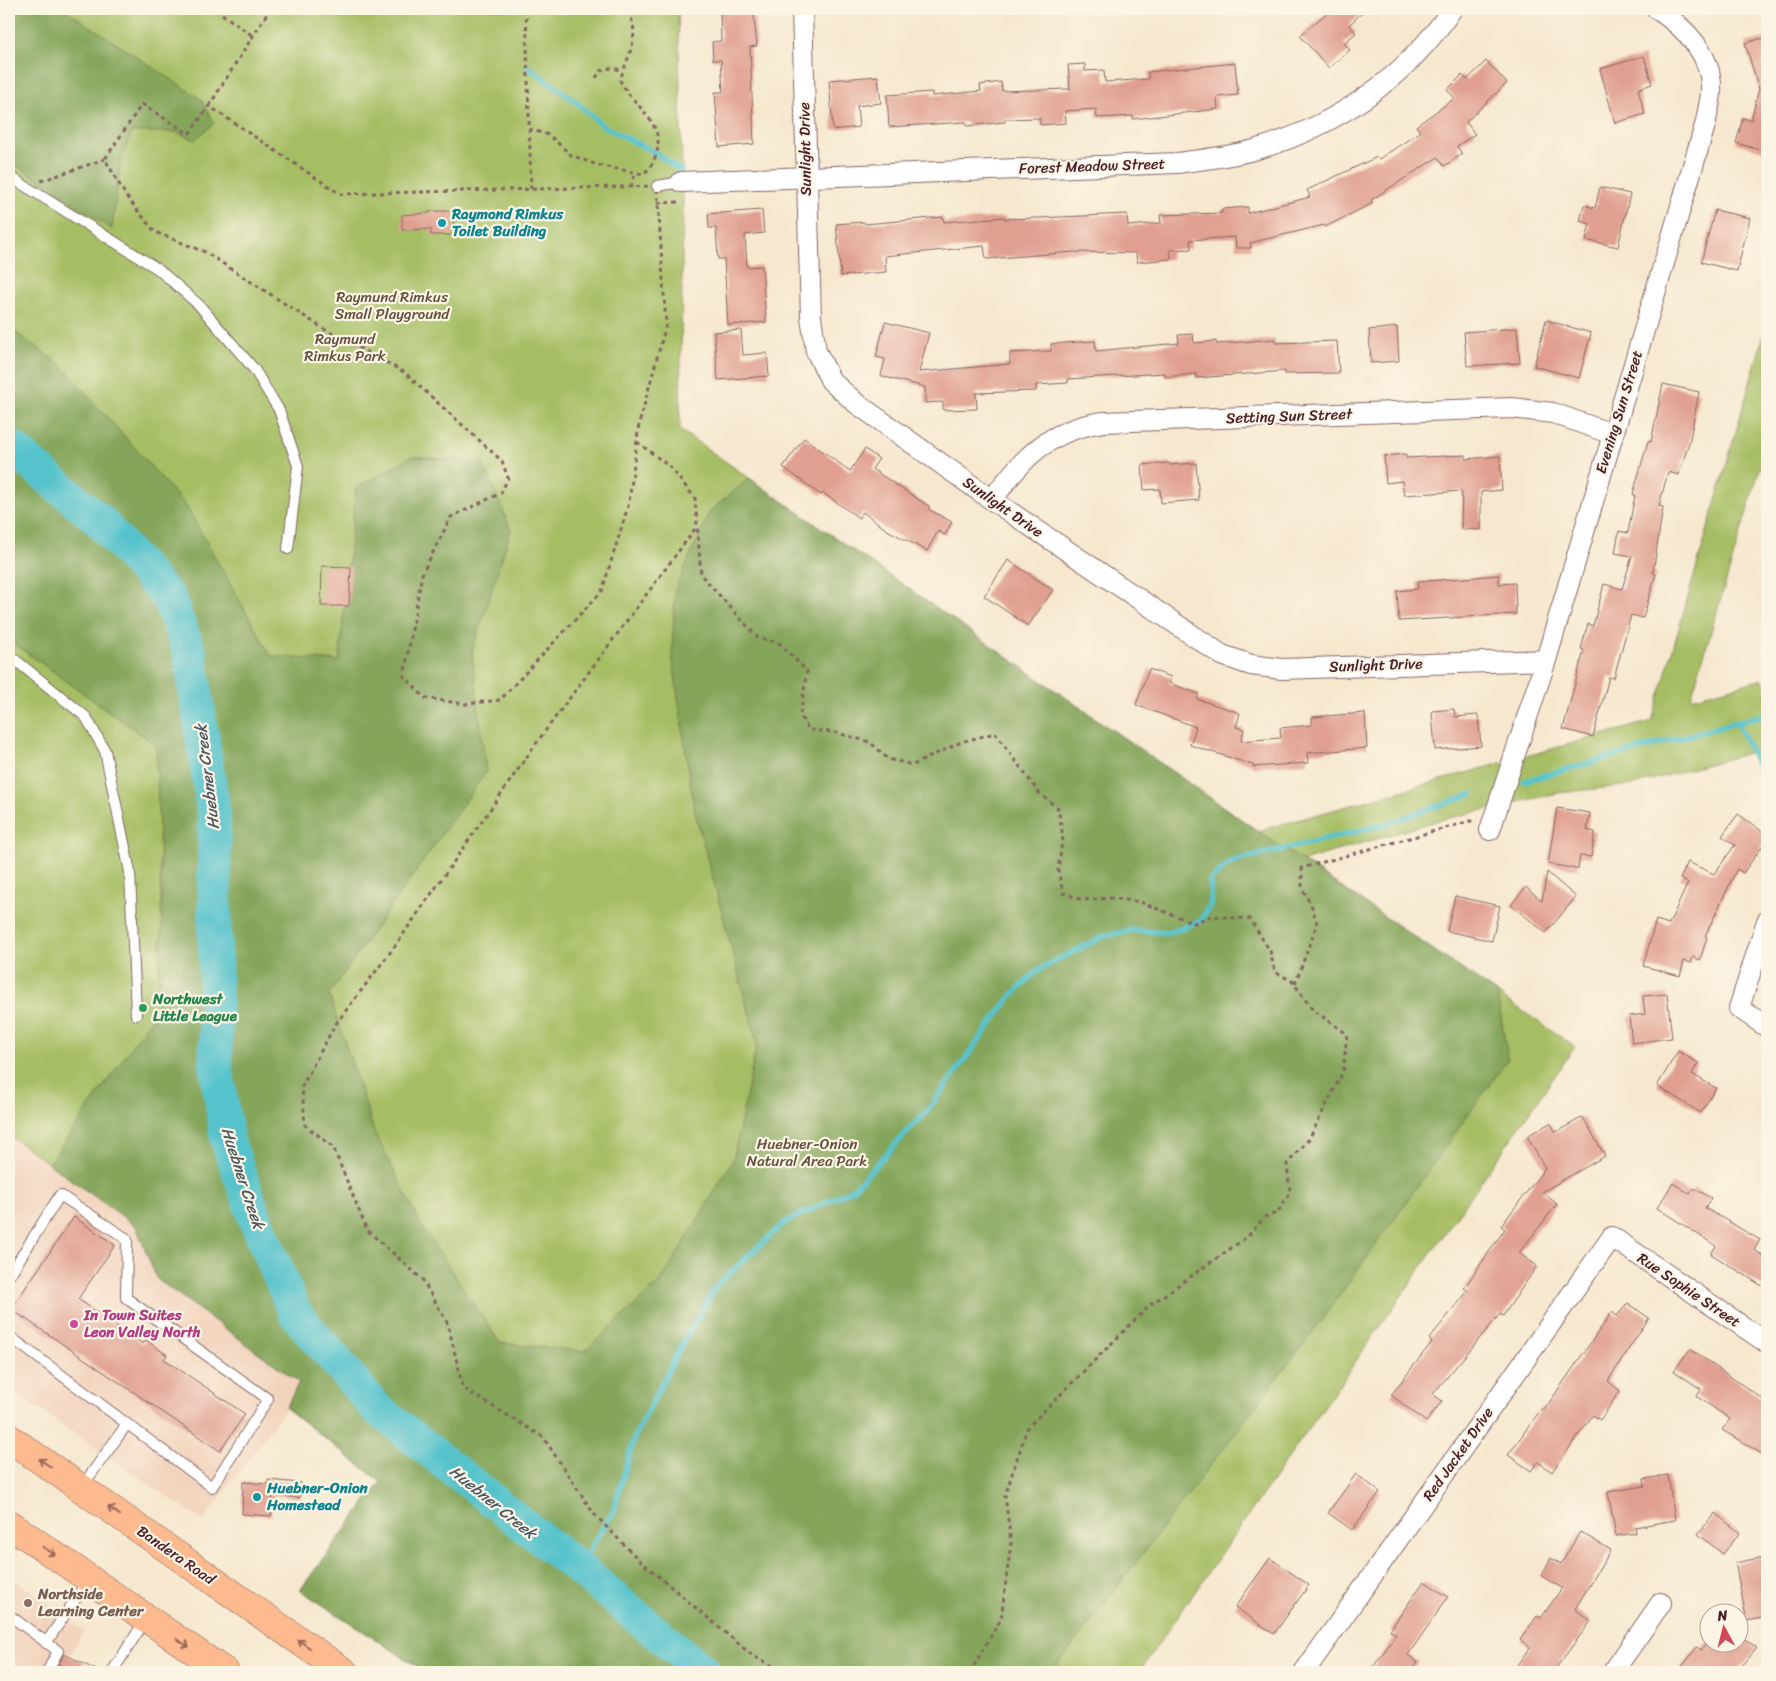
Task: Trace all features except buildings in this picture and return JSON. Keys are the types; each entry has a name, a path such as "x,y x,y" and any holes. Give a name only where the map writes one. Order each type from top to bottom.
{"main road":[{"name":"Bandera Road","path":"9,1438 344,1672"},
{"path":"9,1524 225,1672"}],"street":[{"name":"Sunlight Drive","path":"802,9 811,317 816,351 831,381 856,403 992,500 1204,645 1222,655 1251,665 1282,669 1546,660"},
{"name":"Forest Meadow Street","path":"681,182 1177,163 1256,149 1291,138 1356,104 1386,82 1413,57 1452,9"},
{"name":"Evening Sun Street","path":"1493,822 1546,660 1706,122 1711,91 1704,56 1682,26 1657,9"},
{"name":"Setting Sun Street","path":"992,500 1014,470 1042,444 1065,431 1103,422 1512,408 1553,413 1612,434"},
{"path":"1767,921 1739,1008 1767,1027"},
{"name":"Rue Sophie Street","path":"1612,1237 1767,1343"},
{"name":"Red Jacket Drive","path":"1304,1672 1612,1237"},
{"path":"1613,1672 1661,1603"}],"lane":[{"path":"9,176 158,269 199,304 254,369 278,410 298,466 288,549"},
{"path":"657,186 681,182"},
{"path":"9,655 86,717 106,751 130,872 136,1015"},
{"path":"9,1276 60,1196 127,1239 126,1298 268,1399 212,1486 9,1336"},
{"path":"81,1489 127,1424"},
{"path":"46,1643 89,1579"},
{"path":"9,1615 58,1651 46,1672"},
{"path":"112,1672 146,1618"}],"path":[{"path":"24,186 105,159 142,104 189,134 209,106 270,9"},
{"path":"526,9 531,189"},
{"path":"529,129 549,135 571,155 597,165 635,174 643,174 650,169 656,153 658,132 647,114 626,92 620,80 634,43 635,27 626,9"},
{"path":"222,14 253,36"},
{"path":"596,78 600,71 610,68 623,70"},
{"path":"105,159 126,196 155,232 205,252 324,329 404,372 502,461 508,478 501,492 450,517 422,574 405,660 404,676 425,698 465,704 500,700 602,591 628,503 639,424 666,325 657,186 340,194 209,106"},
{"path":"631,187 635,174"},
{"path":"637,442 670,466 695,498 701,575 758,638 779,643 807,671 800,716 809,730 833,732 870,742 888,759 913,764 961,742 995,733 1040,794 1058,808 1064,837 1058,869 1063,893 1083,900 1112,898 1140,902 1194,923 1211,916 1250,919 1270,951 1275,972 1295,984 1313,1010 1347,1034 1343,1072 1309,1139 1287,1164 1290,1192 1278,1212 1265,1217 1247,1236 1150,1305 1027,1428 1005,1496 1011,1543 1001,1618 970,1672"},
{"path":"696,528 540,738 395,946 335,1025 302,1086 305,1124 333,1147 367,1230 422,1279 448,1324 463,1388 543,1437 594,1514 638,1559 753,1656 785,1672"},
{"path":"1295,984 1317,924 1312,907 1302,888 1302,868 1493,822"}],"shaded area":[{"path":"9,1135 136,1226 157,1279 299,1382 286,1408 203,1521 9,1389"},
{"name":"Northside Learning Center","path":"9,1575 84,1631 60,1672 9,1672"}],"green space":[{"name":"Huebner-Onion Natural Area Park","path":"9,9 678,9 683,202 680,430 1258,831 1652,721 1767,324 1767,445 1691,698 1763,679 1767,694 1767,748 1633,785 1558,793 1436,821 1303,861 1575,1047 1139,1672 426,1672 300,1590 381,1482 286,1408 299,1382 157,1279 136,1226 9,1135"},
{"path":"9,9 64,9 201,99 214,123 195,140 176,132 132,132 121,158 112,229 9,160"},
{"name":"Huebner-Onion Natural Area Park","path":"9,328 60,364 186,506 271,656 339,661 356,488 412,456 483,463 511,530 472,652 486,772 329,994 374,1131 421,1225 500,1343 585,1351 661,1281 733,1160 757,1043 694,809 672,654 675,590 710,511 749,478 1258,831 1497,993 1508,1059 1327,1313 1052,1672 426,1672 300,1590 381,1482 286,1408 299,1382 157,1279 136,1226 49,1164 156,1012 162,926 156,745 9,640"}],"waterway":[{"path":"528,67 575,101 603,126 656,153 681,171"},
{"name":"Huebner Creek","path":"9,445 99,520 168,597 190,653 214,815 216,1066 227,1139 257,1223 295,1313 376,1408 578,1568 704,1672"},
{"path":"1524,781 1767,714"},
{"path":"1737,723 1767,784"},
{"path":"578,1568 613,1512 634,1438 681,1346 716,1286 784,1223 853,1189 928,1110 1012,995 1038,970 1104,936 1132,930 1168,933 1201,921 1211,903 1210,880 1231,862 1383,825 1472,794"}],"place":[{"name":"Raymond Rimkus Toilet Building","path":"442,223"},
{"name":"Northwest Little League","path":"143,1008"},
{"name":"In Town Suites Leon Valley North","path":"74,1324"},
{"name":"Huebner-Onion Homestead","path":"257,1497"},
{"name":"Northside Learning Center","path":"28,1603"}],"park label":[{"name":"Raymund Rimkus Small Playground","path":"392,306"},
{"name":"Raymund Rimkus Park","path":"345,348"}]}
